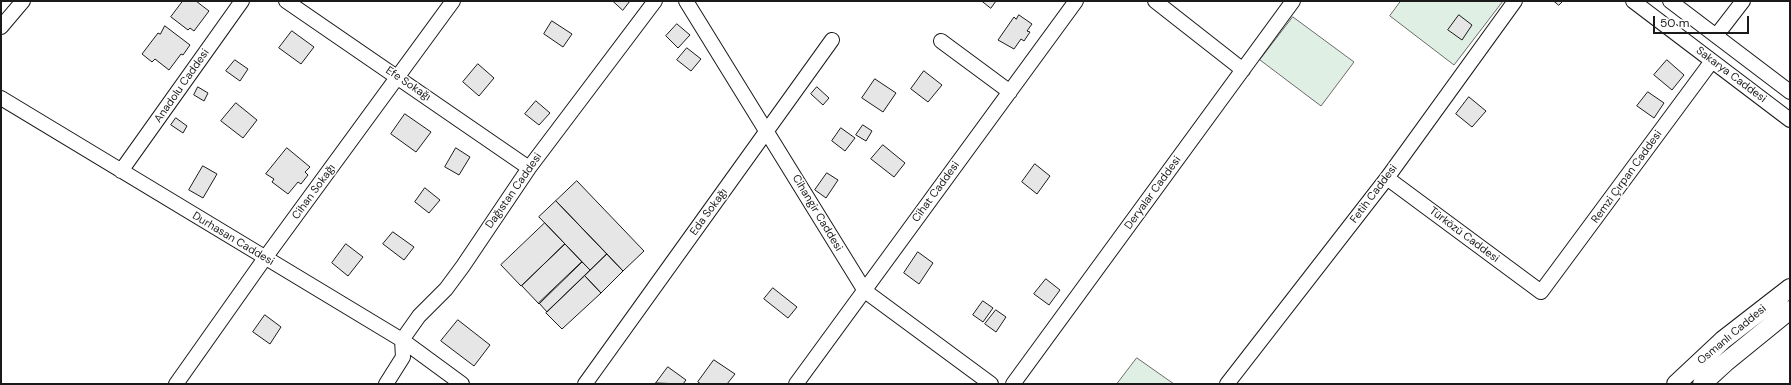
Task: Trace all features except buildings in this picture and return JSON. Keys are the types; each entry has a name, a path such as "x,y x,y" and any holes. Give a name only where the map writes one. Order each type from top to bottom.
{"main road":[{"name":"Osmanlı Caddesi","path":"1676,384 1723,340 1790,288"},
{"name":"Osmanlı Caddesi","path":"1702,384 1726,362 1790,310"}],"street":[{"path":"1,27 23,1"},
{"name":"Anadolu Caddesi","path":"121,171 242,1"},
{"name":"Efe Sokağı","path":"286,1 529,168"},
{"name":"Cihan Sokağı","path":"176,384 265,258 453,1"},
{"name":"Dağıstan Caddesi","path":"402,340 419,316 446,289 529,168 655,1"},
{"name":"Cihangir Caddesi","path":"686,1 865,291 992,384"},
{"name":"Cihat Caddesi","path":"796,384 1076,1"},
{"path":"1155,1 1243,70"},
{"name":"Deryalar Caddesi","path":"1013,384 1294,1"},
{"name":"Fetih Caddesi","path":"1227,384 1387,178 1515,1"},
{"name":"Sakarya Caddesi","path":"1633,1 1790,120"},
{"name":"Sakarya Caddesi","path":"1670,1 1790,92"},
{"path":"1716,36 1743,1"},
{"name":"Eda Sokağı","path":"585,384 832,40"},
{"path":"941,41 1010,92"},
{"name":"Remzi Çırpan Caddesi","path":"1541,292 1712,61"},
{"name":"Durhasan Caddesi","path":"1,98 402,340 462,384"},
{"name":"Türközü Caddesi","path":"1387,178 1541,292"},
{"path":"386,384 403,358 402,340"}],"green space":[{"path":"1401,1 1503,1 1454,65 1390,16"},
{"path":"1293,17 1354,62 1321,106 1260,60"},
{"path":"1137,358 1174,384 1117,384"}]}
